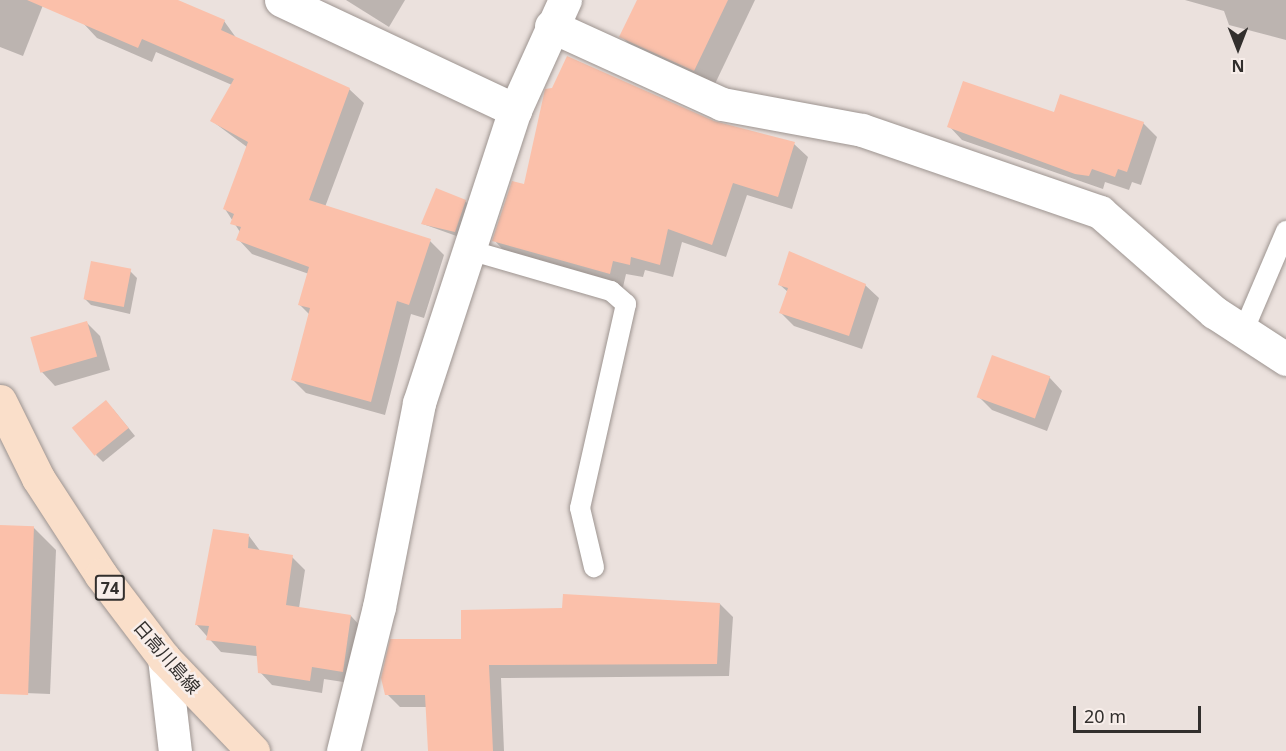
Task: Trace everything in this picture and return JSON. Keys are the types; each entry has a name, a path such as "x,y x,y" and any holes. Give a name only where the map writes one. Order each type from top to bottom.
{"main road":[{"name":"日高川島線","path":"0,401 38,478 101,575 164,658 253,751"}],"street":[{"path":"280,0 515,110"},
{"path":"343,751 379,607 419,403 515,110 558,13 722,104 862,130 1100,212 1243,332 1286,359"},
{"path":"164,658 175,751"}],"lane":[{"path":"1243,332 1286,231"},
{"path":"468,250 611,291 626,304 580,508 594,567"}],"building":[{"path":"27,0 178,0 225,20 221,30 350,88 309,200 431,239 409,305 397,301 371,402 291,380 310,308 298,305 309,267 236,240 241,227 230,224 234,214 223,209 248,142 210,121 234,79 142,39 138,48"},
{"path":"637,0 728,0 694,71 619,37"},
{"path":"567,56 714,121 795,142 778,197 733,183 712,245 668,229 660,265 631,257 630,265 613,261 610,274 492,241 512,181 524,184 545,89 552,88"},
{"path":"963,81 1054,112 1060,94 1144,122 1127,172 1118,169 1115,177 1092,169 1089,176 1075,174 947,127"},
{"path":"436,188 466,200 455,232 421,224"},
{"path":"789,251 866,284 849,336 779,313 788,288 778,285"},
{"path":"91,261 131,269 124,307 84,299"},
{"path":"87,321 97,357 40,373 30,337"},
{"path":"992,355 1050,376 1035,418 977,397"},
{"path":"106,400 129,428 94,456 72,428"},
{"path":"0,525 34,526 28,695 0,694"},
{"path":"213,529 249,534 248,548 293,555 286,605 351,615 343,672 312,667 310,681 258,673 256,646 206,640 209,626 195,625"},
{"path":"563,594 720,603 717,664 489,665 493,751 428,751 425,695 385,695 381,678 390,639 461,639 461,610 562,608"}]}
